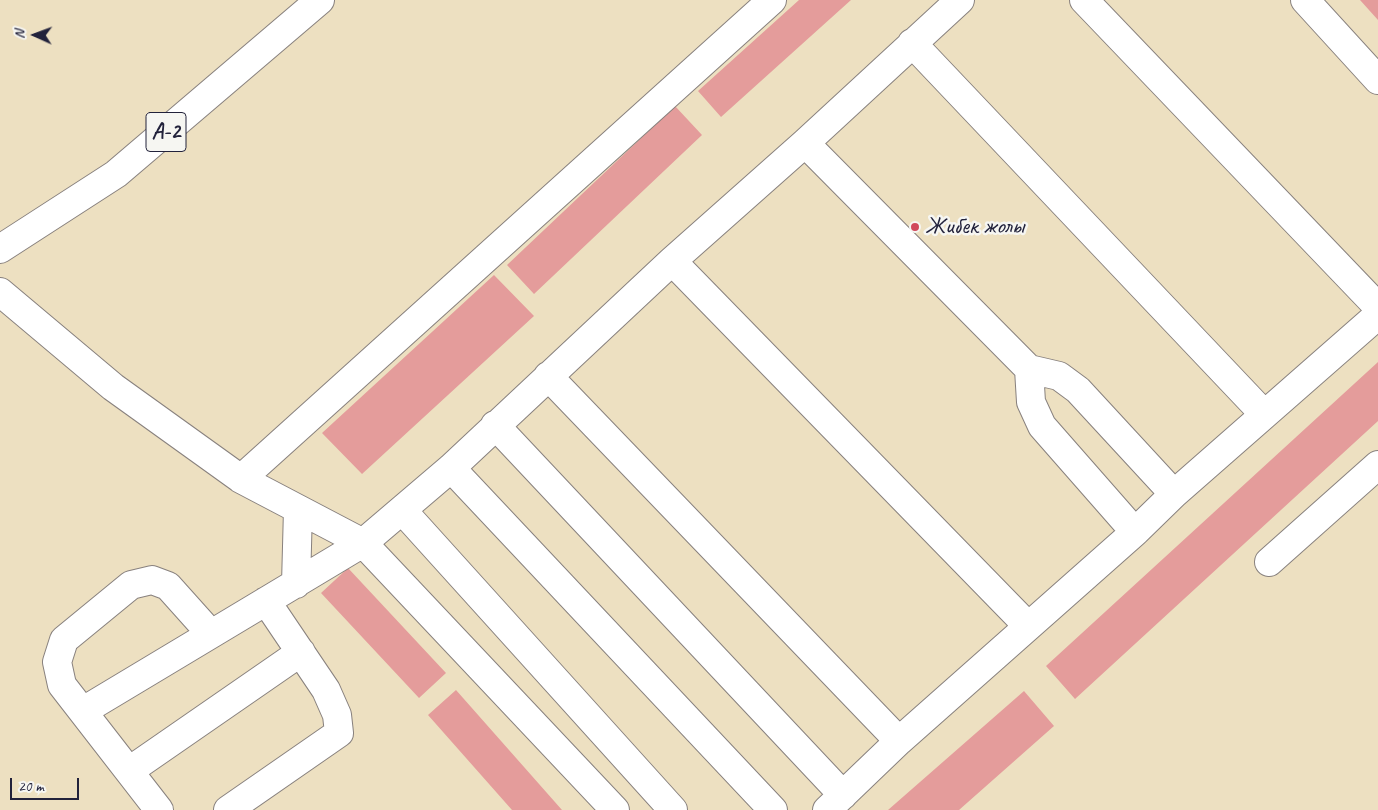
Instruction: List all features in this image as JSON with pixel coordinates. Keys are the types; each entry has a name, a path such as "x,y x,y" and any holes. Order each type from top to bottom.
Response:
{"main road":[{"name":"A-2","path":"0,250 116,174 320,0"},
{"path":"241,479 772,0"},
{"path":"83,712 363,543 450,468 672,261 805,143 960,0"},
{"path":"1084,0 1378,306"},
{"path":"1305,0 1378,80"},
{"path":"912,44 1264,414"},
{"path":"805,143 1029,369 1058,376 1078,390 1174,494"},
{"path":"672,261 1028,626"},
{"path":"0,292 113,387 241,479 363,543 615,810"},
{"path":"495,425 835,802 899,740 1135,532 1174,494 1264,414 1378,315"},
{"path":"1029,369 1031,402 1042,426 1135,532"},
{"path":"548,376 899,740"},
{"path":"1269,562 1378,466"},
{"path":"450,468 773,810"},
{"path":"296,584 298,509"},
{"path":"402,510 673,810"},
{"path":"159,810 62,685 57,662 64,640 131,585 152,580 168,586 211,634"},
{"path":"228,810 339,733 337,715 326,690 266,601"},
{"path":"129,771 301,652"}],"building":[{"path":"799,0 851,0 721,117 698,91"},
{"path":"1360,0 1378,0 1378,20"},
{"path":"675,106 702,135 534,294 507,265"},
{"path":"494,275 534,316 362,474 322,433"},
{"path":"1378,362 1378,421 1075,699 1046,666"},
{"path":"348,568 446,673 419,698 321,593"},
{"path":"456,690 562,810 512,810 428,715"},
{"path":"1024,691 1054,726 959,810 888,810"}],"place":[{"name":"Жибек жолы","path":"915,227"}]}
